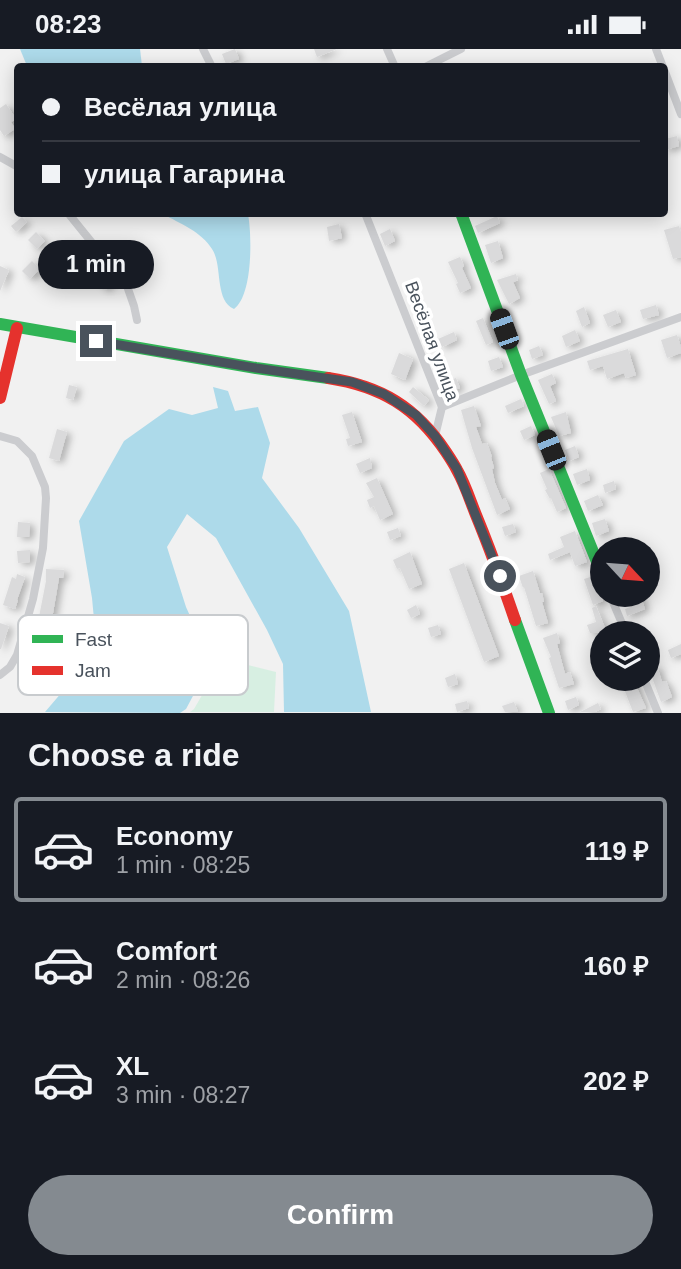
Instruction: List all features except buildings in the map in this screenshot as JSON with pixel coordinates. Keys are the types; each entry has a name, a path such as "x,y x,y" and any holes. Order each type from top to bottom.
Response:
{"main road":[{"path":"462,217 521,375 590,545"},
{"path":"0,324 352,382 384,394 416,415 435,436 457,469 550,712"},
{"path":"0,398 17,328"}],"street":[{"path":"433,63 461,49"},
{"path":"668,80 681,114"},
{"path":"71,217 127,286 137,320"},
{"name":"Весёлая улица","path":"367,217 442,407 435,436"},
{"path":"442,407 521,375 681,317"},
{"path":"0,436 17,441 32,456 46,487 43,548 28,615"},
{"path":"0,675 10,667 18,652"},
{"path":"650,691 658,712"}],"green space":[{"path":"248,665 276,672 274,712 190,712 202,695 248,695"}],"water":[{"path":"20,49 140,49 142,63 26,63"},
{"path":"168,217 248,217 248,278 245,291 234,309 228,304 221,290 212,249 190,229"},
{"path":"213,387 228,391 235,411 258,407 270,443 262,478 299,528 349,611 371,712 284,712 283,664 267,630 216,538 187,514 167,547 190,615 94,615 79,521 124,441 169,409 192,415 218,408"},
{"path":"59,695 193,695 186,709 180,713 45,712"}],"traffic: fast":[{"path":"462,217 521,375 590,545"},
{"path":"0,324 328,378"},
{"path":"515,620 549,713"}],"traffic: jam":[{"path":"0,398 17,328"},
{"path":"328,378 365,387 396,401 434,436 463,481 515,620"}],"route":[{"path":"96,341 352,382 400,403 416,415 435,436 457,469 500,576"}]}
